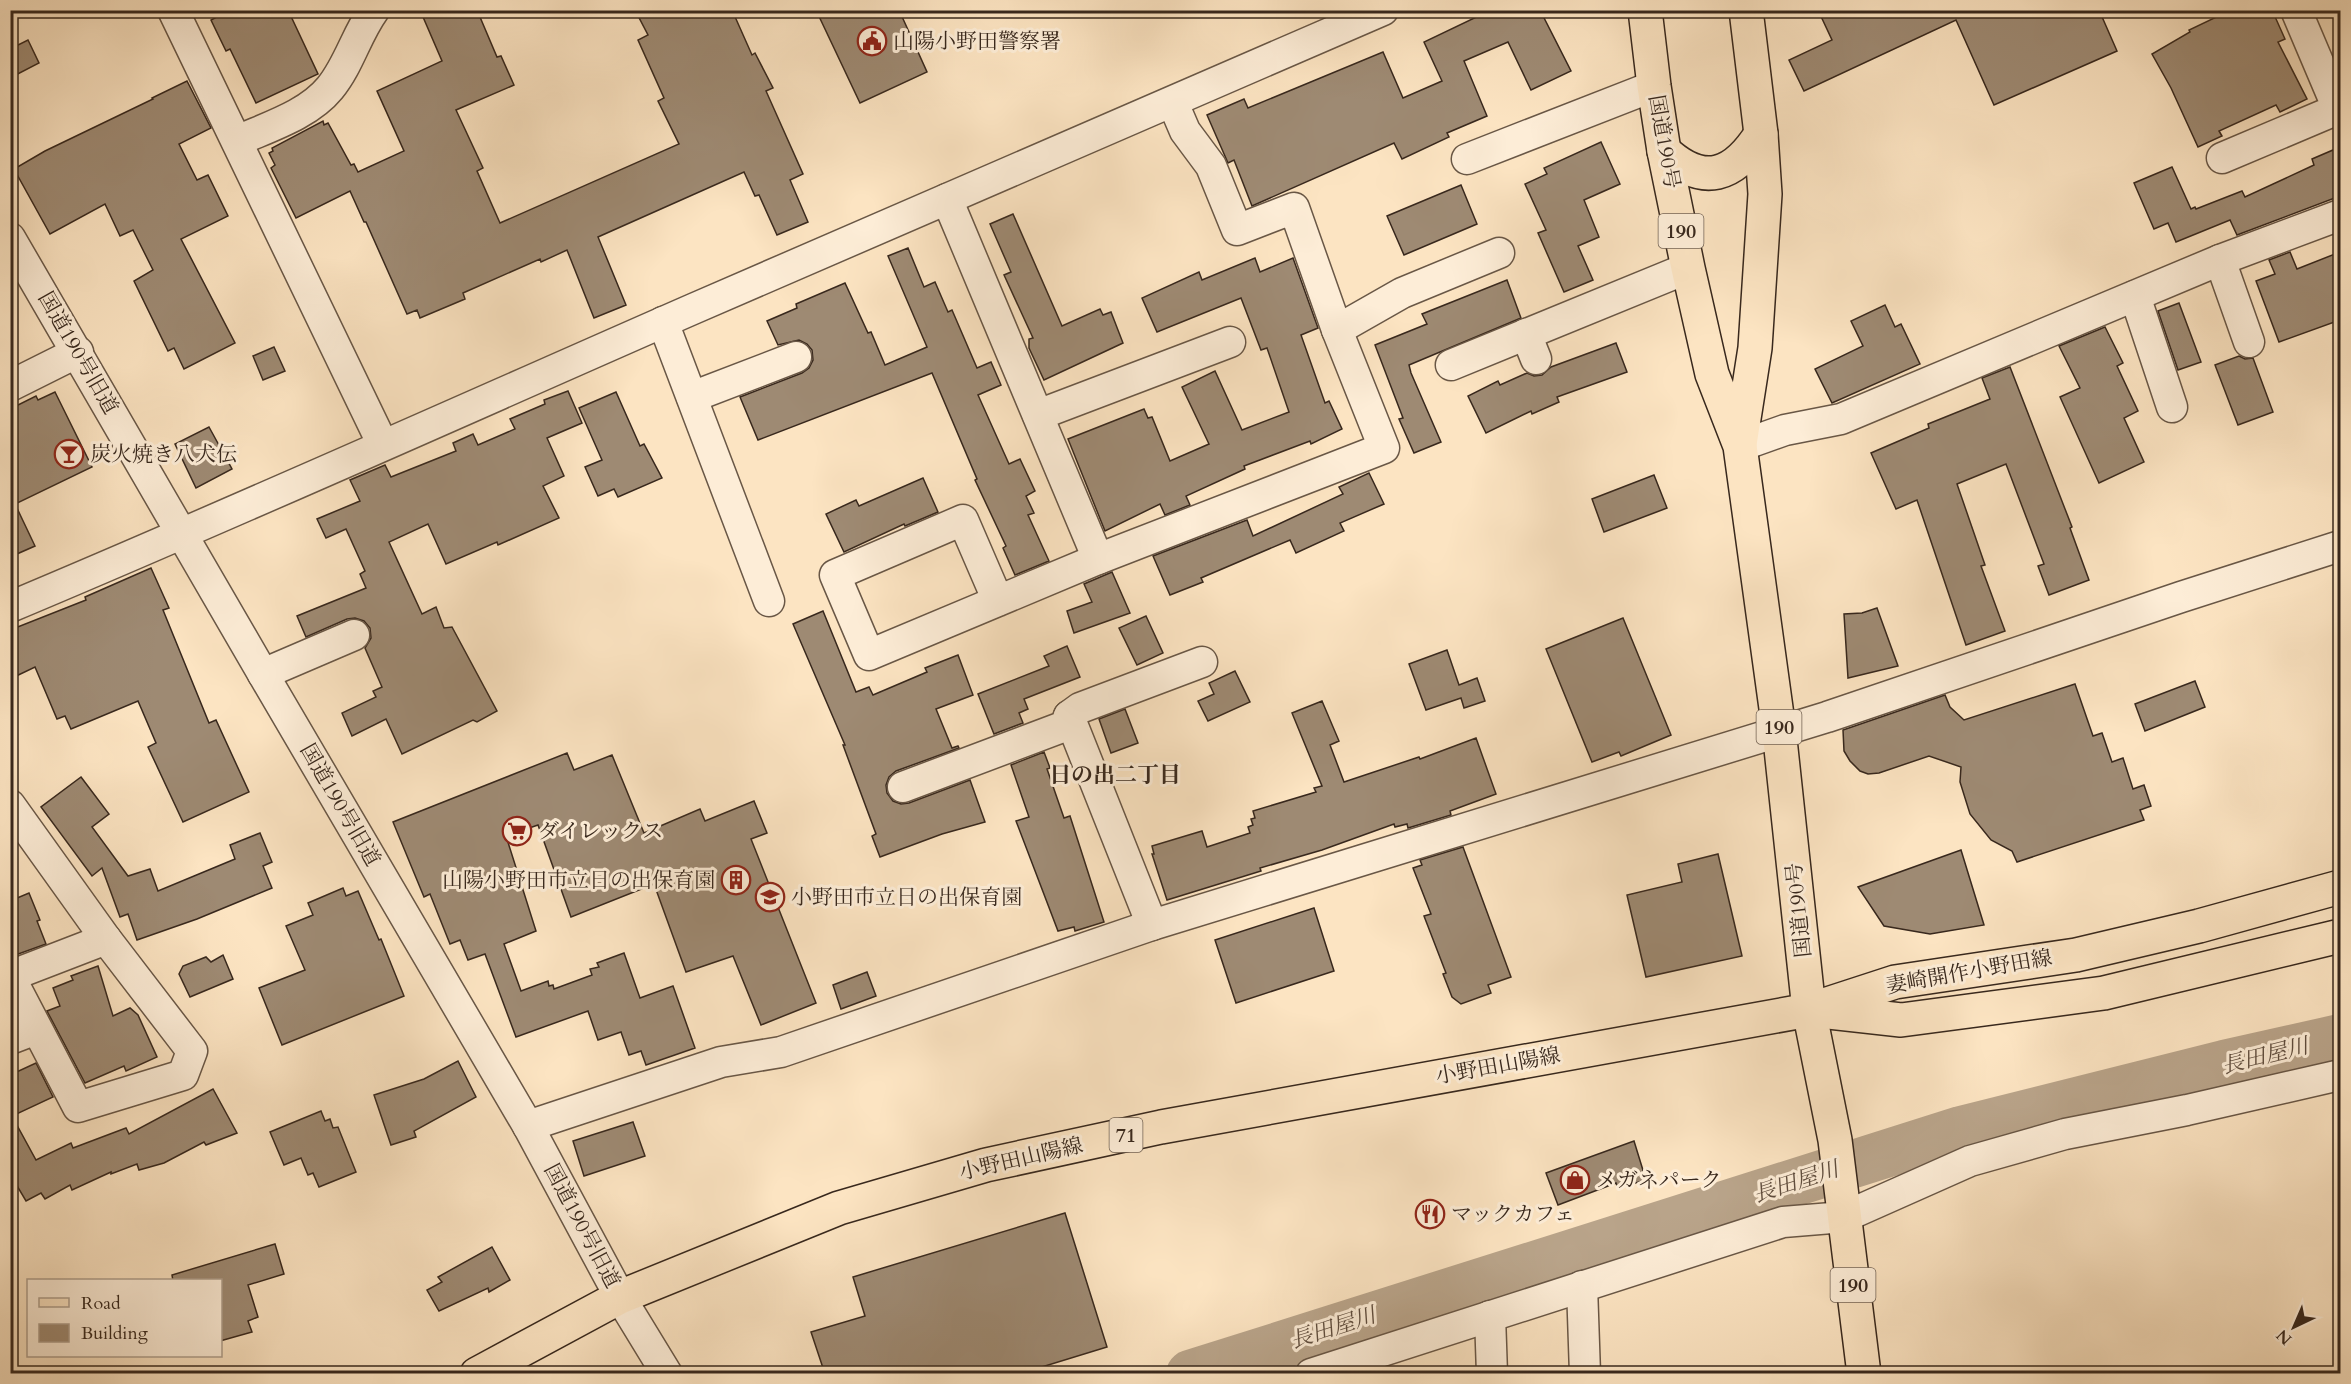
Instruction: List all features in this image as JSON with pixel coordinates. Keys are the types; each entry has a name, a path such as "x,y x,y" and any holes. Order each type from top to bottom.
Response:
{"main road":[{"name":"国道190号","path":"1645,10 1664,152 1688,268 1712,374 1740,446 1779,730 1809,1010 1835,1140 1864,1374"},
{"name":"国道190号","path":"1740,446 1755,348 1765,194 1761,134 1746,10"},
{"path":"1664,152 1687,169 1699,173 1713,173 1737,164 1750,151 1761,134"},
{"name":"妻崎開作小野田線","path":"1809,1010 1895,982 2076,955 2199,926 2340,887"},
{"name":"妻崎開作小野田線","path":"1809,1010 1901,1020 2093,994 2223,966 2340,936"},
{"name":"小野田山陽線","path":"477,1374 620,1297 839,1208 986,1165 1161,1127 1809,1010"}],"street":[{"path":"173,10 383,445"},
{"path":"237,141 310,107 330,88 374,10"},
{"path":"10,608 183,535 663,322 1173,103 1383,10"},
{"path":"2222,158 2338,109 2296,10"},
{"path":"1467,159 1654,86"},
{"path":"998,601 963,520 835,575 869,655 998,601 1098,559 1384,448 1337,330 1294,208 1237,230 1211,166 1185,131 1173,103"},
{"path":"947,199 1098,559"},
{"path":"1740,446 1785,430 1841,419 2220,260 2340,214"},
{"name":"国道190号旧道","path":"10,238 528,1126 620,1297 667,1374"},
{"path":"1337,330 1402,293 1499,253"},
{"path":"2220,260 2249,342"},
{"path":"1451,365 1531,347 1688,268"},
{"path":"2135,296 2172,407"},
{"path":"663,322 769,601"},
{"path":"1038,415 1230,342"},
{"path":"10,386 78,352"},
{"path":"692,397 796,357"},
{"path":"528,1126 721,1062 780,1052 1152,925 1827,717 2181,597 2340,546"},
{"path":"263,674 354,635"},
{"path":"903,788 1065,726 1069,716 1080,708 1202,662"},
{"path":"1069,716 1152,925"},
{"path":"10,805 106,939 192,1051 183,1075 78,1107 23,1034 10,976 106,939"},
{"path":"1311,1374 1343,1368 1490,1316 1784,1222 1843,1206 1970,1161 2065,1134 2187,1110 2340,1075"},
{"path":"1582,1286 1585,1374"},
{"path":"1490,1316 1492,1374"}],"building":[{"path":"230,10 288,10 318,74 256,103 230,49 226,51 211,20"},
{"path":"420,10 477,10 497,57 501,56 514,85 456,110 483,168 477,171 500,223 679,144 658,101 664,98 638,40 648,35 635,10 732,10 752,55 755,53 773,88 766,91 803,174 790,180 808,222 777,235 759,195 755,196 744,172 598,237 626,305 594,318 567,250 541,262 540,259 463,293 465,299 420,318 417,310 407,314 350,191 296,218 271,168 275,165 269,153 273,151 272,148 323,121 324,125 328,123 351,165 354,164 358,172 404,151 377,91 442,61"},
{"name":"山陽小野田警察署","path":"816,10 899,10 927,72 860,103"},
{"path":"1491,10 1540,10 1571,71 1531,90 1508,42 1464,61 1487,116 1447,133 1449,137 1402,159 1394,143 1252,206 1234,160 1228,163 1207,115 1244,99 1248,108 1383,52 1403,98 1442,81 1424,42"},
{"path":"1818,10 2099,10 2117,51 1994,105 1956,20 1804,91 1789,60 1832,40"},
{"path":"2231,10 2272,10 2285,39 2278,42 2307,99 2280,112 2276,105 2219,131 2222,136 2198,147 2171,88 2152,54 2190,32 2189,30"},
{"path":"28,40 39,63 10,78 10,49"},
{"path":"187,81 211,128 179,144 197,180 208,175 228,216 181,239 235,343 184,369 174,348 168,351 134,281 153,270 133,230 120,236 105,204 50,234 14,169 45,151"},
{"path":"1601,142 1620,184 1584,200 1599,237 1578,246 1593,280 1564,292 1538,233 1546,230 1525,184 1547,174 1544,168"},
{"path":"2340,147 2340,196 2237,235 2230,220 2176,242 2168,223 2154,229 2134,183 2172,167 2191,209 2195,207 2196,209 2242,191 2245,197 2314,165 2312,159"},
{"path":"1461,185 1477,224 1404,255 1387,216"},
{"path":"1013,214 1062,326 1100,309 1103,315 1111,312 1123,343 1044,380 1029,348 1029,339 1033,338 1004,275 1011,272 990,224"},
{"path":"908,248 924,287 935,282 948,312 952,310 977,368 991,362 1001,385 978,395 1009,464 1020,459 1035,491 1026,496 1034,513 1028,515 1049,561 1015,575 1003,548 1006,546 975,480 977,479 932,373 758,440 740,397 802,373 809,368 813,360 812,350 799,340 778,345 767,321 797,308 796,304 845,283 868,333 871,332 885,365 927,347 888,256"},
{"path":"2290,252 2297,269 2340,252 2340,320 2279,342 2256,281 2275,274 2269,260"},
{"path":"1255,258 1260,272 1293,258 1318,328 1301,335 1325,403 1329,401 1342,429 1311,444 1310,441 1244,466 1245,469 1186,496 1190,505 1165,515 1160,504 1105,531 1068,439 1144,409 1148,418 1152,417 1170,461 1209,444 1182,387 1215,371 1242,430 1289,412 1267,348 1261,350 1241,298 1157,332 1142,298 1199,272 1202,280"},
{"path":"1507,280 1521,318 1409,365 1441,442 1414,453 1399,419 1403,418 1375,345 1427,324 1422,314"},
{"path":"2179,303 2201,362 2178,370 2158,311"},
{"path":"1885,305 1895,327 1901,324 1920,364 1832,403 1815,369 1863,346 1851,321"},
{"path":"2105,327 2123,363 2117,366 2138,411 2124,418 2144,462 2099,483 2060,397 2080,388 2059,346"},
{"path":"1616,343 1627,372 1557,397 1559,402 1532,414 1531,411 1486,433 1468,396 1498,381 1500,385 1527,373 1534,376 1542,375 1551,367"},
{"path":"274,347 285,371 263,380 253,356"},
{"path":"2239,356 2245,359 2253,358 2273,412 2238,425 2215,365"},
{"path":"2010,367 2072,527 2070,528 2089,580 2049,595 2038,566 2044,564 2006,464 1957,484 1985,565 1981,566 2005,631 1966,645 1917,500 1896,509 1871,453 1929,428 1928,424 1990,399 1982,378"},
{"path":"568,391 582,423 547,438 564,476 543,486 559,518 498,545 497,542 446,564 428,524 389,542 422,614 436,607 444,628 452,627 497,711 402,754 386,719 352,736 342,713 376,697 373,691 382,687 365,648 371,638 370,628 364,621 355,618 347,619 306,637 297,616 366,588 360,574 365,571 346,529 326,538 317,519 360,501 350,480 385,465 391,477 456,451 453,443 473,434 478,445 515,429 510,419 545,404 544,400"},
{"path":"55,392 92,467 15,504 35,546 10,557 10,409 36,396 38,400"},
{"path":"616,392 640,446 644,444 662,478 618,497 614,489 598,496 585,467 602,460 579,408"},
{"path":"209,427 232,469 196,488 175,444"},
{"path":"1369,473 1384,504 1340,523 1344,531 1296,553 1290,540 1201,578 1203,582 1170,595 1153,556 1247,520 1253,536 1343,494 1339,487"},
{"path":"1654,475 1667,508 1604,532 1592,499"},
{"path":"923,478 938,512 905,526 904,524 844,552 826,514 856,500 859,506"},
{"path":"151,568 169,608 163,610 209,723 216,720 249,792 183,822 148,747 156,743 138,701 71,729 65,716 57,719 35,667 10,679 10,630 86,600 85,597"},
{"path":"1112,572 1130,613 1074,633 1067,611 1092,602 1084,584"},
{"path":"1877,608 1898,666 1848,678 1844,614 1862,613"},
{"path":"823,611 856,692 869,687 873,695 927,672 925,668 958,655 973,695 936,709 952,748 958,746 959,748 896,771 889,777 886,785 887,793 893,801 901,804 909,803 970,780 985,822 942,834 880,857 872,836 876,834 843,745 845,745 793,624"},
{"path":"1146,616 1163,653 1137,665 1119,628"},
{"path":"1623,618 1671,735 1621,756 1619,752 1592,762 1546,649"},
{"path":"1067,646 1080,677 1024,699 1028,709 1019,713 1023,723 994,734 978,694 1049,666 1044,656"},
{"path":"1447,650 1459,685 1477,678 1485,701 1464,708 1461,698 1426,710 1409,664"},
{"path":"1235,671 1250,702 1208,721 1198,701 1214,694 1209,683"},
{"path":"2195,681 2205,707 2145,731 2135,704"},
{"path":"2075,684 2093,736 2102,733 2112,762 2123,758 2133,789 2144,785 2151,806 2140,810 2144,820 2017,862 2012,851 1991,840 1970,814 1960,782 1961,767 1929,756 1879,773 1868,774 1860,771 1844,751 1843,730 1945,695 1950,707 1964,720"},
{"path":"1322,701 1339,741 1330,745 1344,782 1419,757 1420,759 1476,738 1496,794 1450,811 1451,815 1408,828 1407,824 1395,827 1394,824 1322,850 1260,868 1261,871 1167,900 1152,854 1154,854 1152,846 1202,831 1207,847 1250,833 1248,827 1253,825 1251,819 1255,818 1253,811 1316,792 1314,788 1322,786 1292,713"},
{"path":"1125,709 1138,743 1111,753 1099,719"},
{"path":"1044,752 1050,768 1047,769 1064,818 1070,816 1104,922 1075,931 1074,927 1058,931 1016,821 1029,817 1011,765"},
{"path":"567,753 574,770 612,755 644,833 700,809 705,821 754,801 767,833 751,839 816,1003 761,1025 733,956 686,972 654,884 571,917 538,825 506,836 536,931 504,944 521,991 548,981 549,986 553,985 554,989 592,975 590,969 599,967 597,963 624,953 640,998 673,986 695,1048 646,1065 641,1051 629,1055 621,1032 598,1040 588,1011 516,1037 485,954 468,960 460,940 450,944 430,894 424,897 393,822"},
{"path":"81,777 109,814 92,827 128,876 150,869 158,891 235,859 230,845 260,833 272,862 263,866 272,888 197,919 137,940 128,914 120,917 102,868 92,876 41,807"},
{"path":"1463,847 1511,977 1488,985 1491,993 1461,1004 1452,997 1443,974 1446,973 1424,916 1431,914 1413,868 1422,865 1420,860"},
{"path":"1961,850 1984,925 1930,934 1884,926 1858,887"},
{"path":"1718,854 1742,956 1646,977 1627,895 1682,882 1678,864"},
{"path":"343,888 346,896 358,891 379,940 381,939 404,996 282,1045 259,988 305,970 286,926 313,915 308,903"},
{"path":"29,893 40,920 37,921 46,944 10,957 10,901"},
{"path":"1314,908 1334,971 1236,1003 1215,940"},
{"path":"223,955 233,979 190,997 179,974 183,966 206,957 211,962"},
{"path":"98,966 113,1016 130,1008 138,1015 157,1057 126,1071 124,1066 85,1083 47,1011 60,1006 53,988 73,980 71,976"},
{"path":"867,972 876,996 841,1009 833,985"},
{"path":"458,1061 476,1097 414,1131 416,1137 391,1145 374,1095 424,1079"},
{"path":"36,1063 53,1097 12,1116 36,1160 71,1143 73,1148 126,1128 129,1134 213,1089 237,1133 206,1145 204,1142 164,1163 139,1170 137,1164 111,1174 111,1172 72,1190 70,1185 45,1199 41,1193 26,1201 10,1174 10,1075"},
{"path":"321,1111 325,1121 330,1119 333,1128 338,1127 356,1172 319,1187 313,1173 308,1175 301,1158 284,1165 270,1132"},
{"path":"633,1122 645,1156 584,1176 573,1141"},
{"path":"1634,1141 1646,1180 1618,1188 1616,1183 1558,1205 1546,1173"},
{"path":"1065,1213 1107,1347 1019,1374 825,1374 811,1332 865,1316 853,1277"},
{"path":"275,1244 284,1274 248,1285 258,1317 248,1321 252,1332 222,1340 222,1279 173,1279 172,1275"},
{"path":"492,1247 510,1280 489,1292 488,1288 439,1311 427,1290 442,1282 438,1277"}],"waterway":[{"name":"長田屋川","path":"1190,1374 1961,1130 2224,1064 2340,1038"}],"place":[{"name":"山陽小野田警察署","path":"872,41"},
{"name":"炭火焼き八犬伝","path":"69,454"},
{"name":"ダイレックス","path":"517,831"},
{"name":"山陽小野田市立日の出保育園","path":"736,880"},
{"name":"小野田市立日の出保育園","path":"770,897"},
{"name":"メガネパーク","path":"1575,1180"},
{"name":"マックカフェ","path":"1430,1214"}],"district":[{"name":"日の出二丁目","path":"1115,775"}]}
